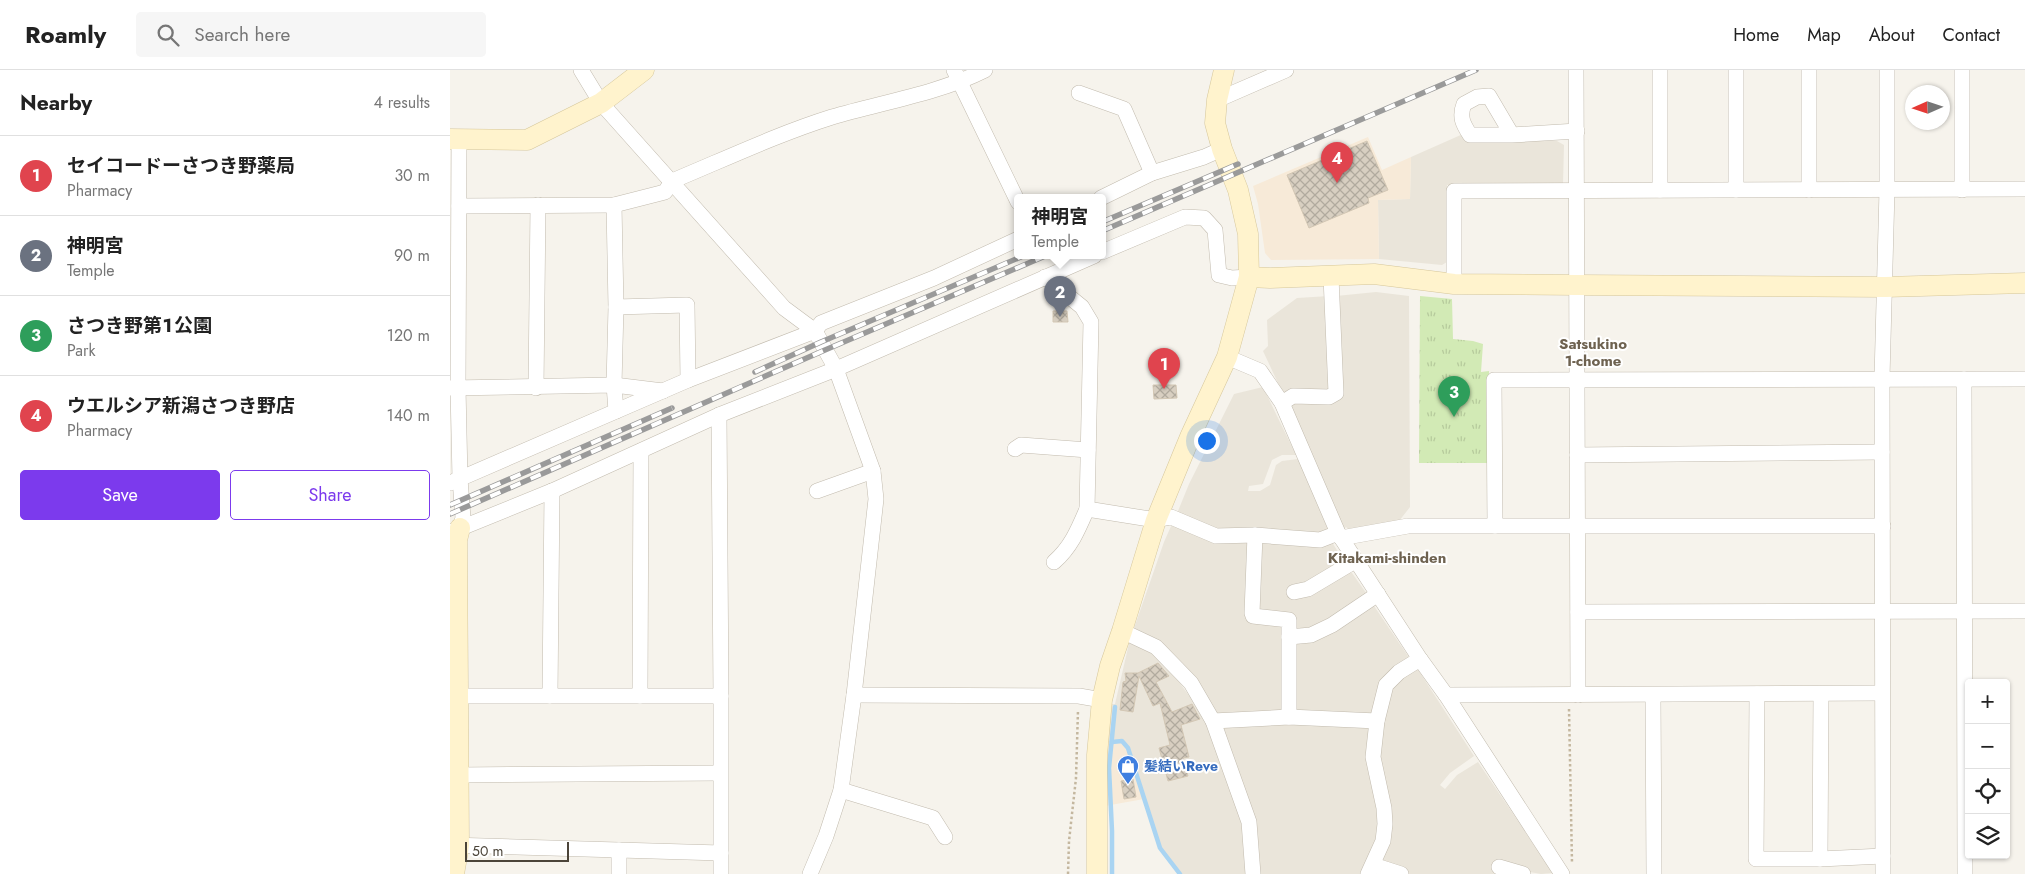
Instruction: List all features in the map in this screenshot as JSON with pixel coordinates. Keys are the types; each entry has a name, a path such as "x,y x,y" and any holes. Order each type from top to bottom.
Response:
{"street":[{"path":"581,70 601,103 784,308 814,331 836,369 873,471 876,499 854,695 841,790 826,836 810,874"},
{"path":"454,874 459,775 457,540 455,530 463,518 455,481 454,388 459,206 454,139 527,140 601,103 644,70"},
{"path":"459,206 614,205 665,192 672,181 805,126 957,76 985,70"},
{"path":"1097,874 1097,755 1102,700 1110,666 1156,520 1190,437 1227,357 1249,277 1246,225 1238,190 1222,149 1215,123 1217,100 1224,70"},
{"path":"1217,100 1286,70"},
{"path":"1576,70 1578,695"},
{"path":"1660,70 1660,190"},
{"path":"1736,70 1736,190"},
{"path":"1809,70 1810,190"},
{"path":"1883,874 1882,378 1887,190 1887,70"},
{"path":"1962,70 1962,190"},
{"path":"957,76 1014,194"},
{"path":"1079,93 1124,109 1152,173"},
{"path":"1512,135 1577,131"},
{"path":"1106,196 1152,173 1222,149"},
{"path":"1454,284 1454,191 2025,189"},
{"path":"536,388 538,205"},
{"path":"614,205 616,307 614,385 616,411"},
{"path":"1106,250 1185,217 1204,218 1215,230 1219,274 1232,278 1331,277 1374,274 1454,284 1885,287 2025,283"},
{"path":"455,481 688,380 814,331 822,323 934,278 1014,241"},
{"path":"455,530 552,490 719,416 836,369 1087,259"},
{"path":"1045,277 1082,307 1091,322 1087,509 1074,538 1064,553 1054,562"},
{"path":"1282,403 1293,396 1329,396 1336,393 1331,277"},
{"path":"616,307 687,305 688,380"},
{"path":"1227,357 1260,371 1282,403 1339,536 1420,659 1567,873"},
{"path":"1494,526 1494,380 2025,378"},
{"path":"1964,379 1965,874"},
{"path":"454,388 536,388 614,385 665,391"},
{"path":"719,416 721,874"},
{"path":"1014,450 1021,445 1088,450"},
{"path":"640,696 641,451"},
{"path":"1577,455 1882,452"},
{"path":"817,491 873,471"},
{"path":"550,696 552,490"},
{"path":"1087,509 1156,520 1171,517 1216,536 1255,535 1320,540 1408,526 1883,526"},
{"path":"1255,535 1252,614 1253,616 1290,620 1289,717"},
{"path":"1294,592 1308,588 1355,561"},
{"path":"1289,637 1311,635 1332,625 1378,594"},
{"path":"1578,612 2025,611"},
{"path":"1122,631 1156,647 1191,683 1214,721 1249,822 1253,874"},
{"path":"1401,874 1371,869 1383,841 1385,824 1384,808 1373,757 1377,721 1386,685 1399,672 1420,659"},
{"path":"1446,695 1882,693"},
{"path":"1757,694 1756,859 1820,859 1883,856"},
{"path":"1820,859 1821,694"},
{"path":"854,695 1079,696 1102,700"},
{"path":"1654,695 1654,874"},
{"path":"459,696 721,696"},
{"path":"1214,721 1289,717 1377,721"},
{"path":"459,775 720,774"},
{"path":"841,790 933,818 945,837"},
{"path":"455,845 721,853"},
{"path":"619,850 619,874"},
{"path":"1499,867 1523,874"}],"path":[{"path":"1567,873 1568,702 1578,695"},
{"path":"1068,874 1069,841 1076,778 1079,696"}],"shaded area":[{"path":"1463,134 1473,141 1557,141 1564,145 1563,184 1447,185 1447,262 1442,265 1379,259 1378,200 1410,199 1411,157"},
{"path":"1368,137 1382,170 1411,157 1410,199 1378,200 1379,259 1271,260 1265,253 1258,204 1253,186"},
{"path":"1376,292 1409,296 1410,507 1399,521 1348,529 1346,527 1344,529 1288,402 1330,399 1336,296"},
{"path":"1329,296 1333,390 1285,398 1263,351 1268,346 1267,320 1297,298"},
{"path":"1263,387 1296,455 1282,455 1272,460 1263,484 1249,486 1248,491 1260,491 1270,485 1276,465 1282,461 1298,459 1318,502 1329,533 1219,534 1176,516 1189,484 1234,394"},
{"path":"1172,524 1249,538 1249,618 1287,621 1283,714 1220,716 1132,634"},
{"path":"1330,539 1345,563 1346,573 1352,573 1369,597 1332,622 1293,633 1292,619 1257,614 1258,541"},
{"path":"1372,603 1410,659 1375,718 1296,716 1293,641"},
{"path":"1130,639 1165,663 1190,697 1195,699 1211,724 1246,829 1251,874 1180,874 1160,848 1128,748 1106,743 1112,704 1115,704"},
{"path":"1415,665 1474,756 1450,773 1440,785 1445,789 1457,775 1478,762 1553,873 1541,874 1524,871 1510,874 1405,874 1376,864 1384,842 1377,760 1387,694"},
{"path":"1222,723 1375,724 1382,825 1365,874 1257,874"},
{"path":"1122,741 1128,748 1144,799 1105,806 1106,743"}],"green space":[{"path":"1420,296 1452,299 1453,339 1483,344 1481,372 1489,371 1489,463 1419,463"}],"building":[{"path":"1367,141 1388,190 1368,198 1369,203 1309,228 1287,175"},
{"path":"1053,311 1067,311 1068,322 1053,322"},
{"path":"1153,385 1176,385 1177,398 1154,399"},
{"path":"1158,663 1169,676 1156,682 1172,712 1192,704 1200,719 1181,725 1189,757 1183,758 1188,776 1168,781 1159,748 1170,745 1160,703 1153,706 1139,676 1133,712 1120,710 1123,682 1126,681 1125,673 1138,673"},
{"name":"髪結いReve","path":"1133,779 1136,797 1124,799 1121,781"}],"waterway":[{"path":"1112,874 1109,768 1115,707"},
{"path":"1112,742 1122,741 1128,748 1160,848 1180,874"}],"railway":[{"path":"1106,229 1476,70"},
{"path":"1106,220 1238,164"},
{"path":"755,372 1016,259"},
{"path":"450,514 1038,259"},
{"path":"450,505 672,408"}],"place":[{"name":"ウエルシア新潟さつき野店","path":"1337,183"},
{"name":"神明宮","path":"1060,317"},
{"name":"セイコードーさつき野薬局","path":"1164,389"},
{"name":"さつき野第１公園","path":"1454,417"},
{"name":"髪結いReve","path":"1128,785"}],"district":[{"name":"Satsukino 1-chome","path":"1593,352"},
{"name":"Kitakami-shinden","path":"1387,558"}]}
